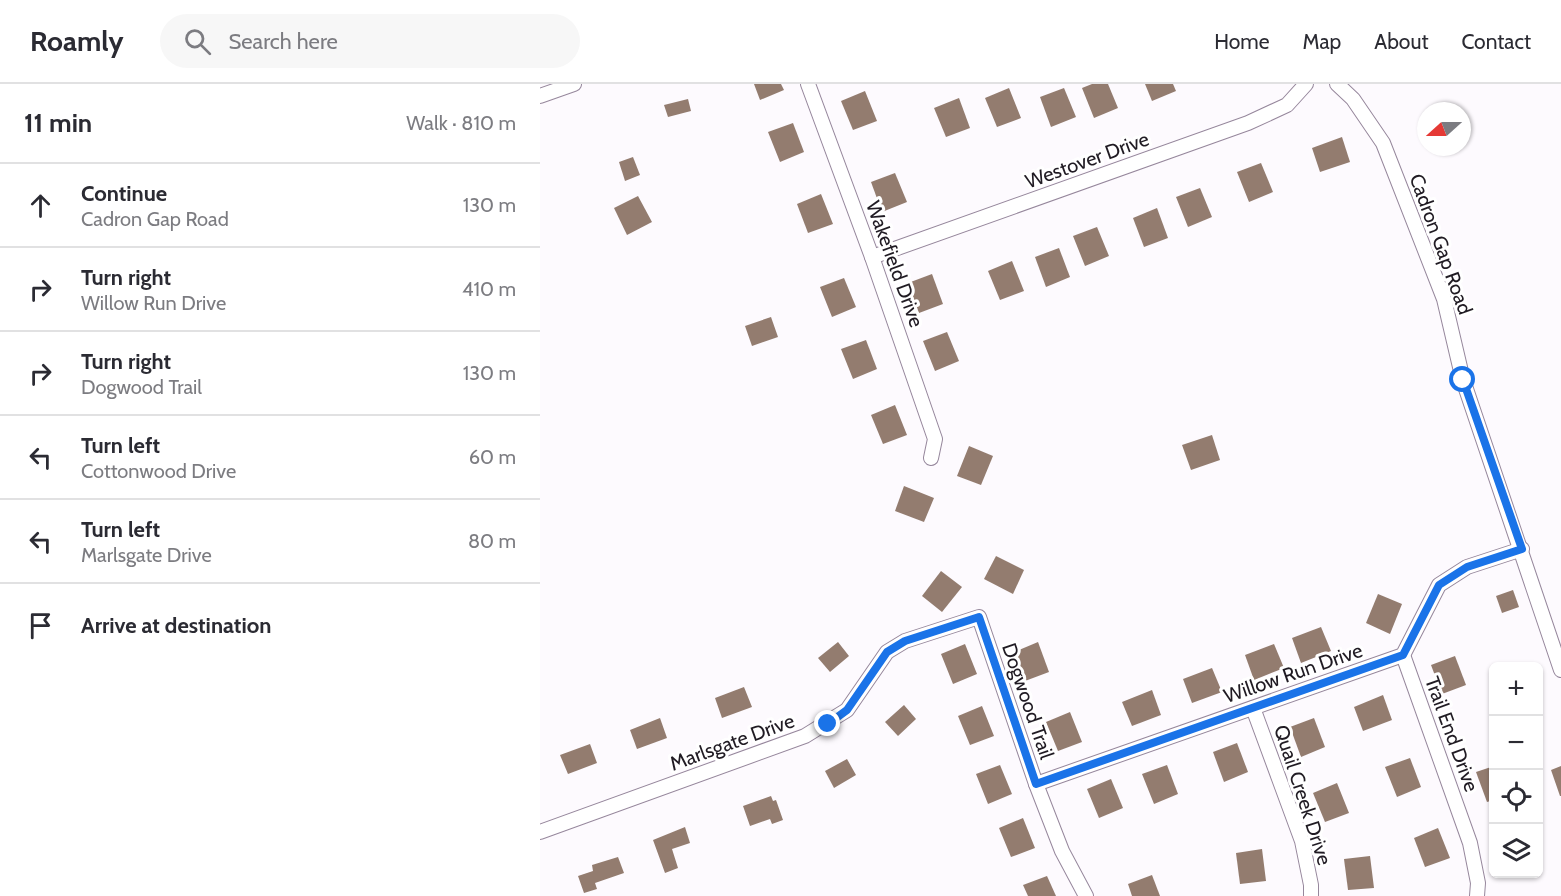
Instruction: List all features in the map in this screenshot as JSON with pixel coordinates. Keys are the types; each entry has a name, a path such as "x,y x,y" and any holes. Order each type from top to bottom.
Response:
{"street":[{"path":"540,96 574,84"},
{"name":"Wakefield Drive","path":"808,84 873,257 935,439 931,458"},
{"name":"Westover Drive","path":"873,257 1248,123 1287,105 1306,84"},
{"name":"Cadron Gap Road","path":"1337,84 1353,99 1383,143 1444,299 1463,380 1561,670"},
{"path":"1348,84 1353,99"},
{"path":"1403,655 1439,585 1467,567 1522,549"},
{"name":"Dogwood Trail","path":"905,641 979,617 1036,784 1062,851 1086,896"},
{"name":"Marlsgate Drive","path":"540,832 805,736 847,710 887,652 905,641"},
{"name":"Willow Run Drive","path":"1036,784 1403,655"},
{"name":"Trail End Drive","path":"1403,655 1470,843 1478,883 1477,896"},
{"name":"Quail Creek Drive","path":"1253,708 1302,842 1311,885 1311,896"}],"building":[{"path":"754,84 781,84 784,90 760,100"},
{"path":"1092,84 1108,84 1118,108 1094,118 1082,88"},
{"path":"1145,84 1173,84 1176,91 1152,101"},
{"path":"1009,88 1021,118 997,127 985,98"},
{"path":"1064,88 1076,117 1051,127 1040,97"},
{"path":"865,91 877,121 853,130 841,101"},
{"path":"959,98 970,128 946,137 934,108"},
{"path":"688,99 691,111 668,117 664,105"},
{"path":"793,123 804,152 780,162 768,132"},
{"path":"1342,137 1350,162 1320,172 1312,148"},
{"path":"633,157 640,175 625,181 619,162"},
{"path":"1261,163 1273,192 1249,202 1237,172"},
{"path":"895,173 907,202 882,212 871,182"},
{"path":"1200,188 1212,217 1188,227 1176,197"},
{"path":"821,194 833,224 808,233 797,204"},
{"path":"638,196 652,222 627,235 614,208"},
{"path":"1157,208 1168,238 1144,247 1133,218"},
{"path":"1097,227 1109,256 1085,266 1073,236"},
{"path":"1059,248 1070,277 1046,287 1035,257"},
{"path":"1012,261 1024,291 1000,300 988,271"},
{"path":"932,274 943,304 919,313 908,283"},
{"path":"844,278 856,307 832,317 820,287"},
{"path":"771,317 778,337 752,346 745,326"},
{"path":"947,332 959,361 935,371 923,341"},
{"path":"866,340 877,369 853,379 841,349"},
{"path":"895,405 907,435 883,444 871,415"},
{"path":"1212,435 1220,460 1191,470 1182,445"},
{"path":"969,446 993,456 981,485 957,476"},
{"path":"904,486 934,498 924,522 895,511"},
{"path":"996,556 1024,570 1013,594 984,579"},
{"path":"941,571 962,587 942,612 922,596"},
{"path":"1513,590 1519,607 1502,613 1496,596"},
{"path":"1378,594 1402,604 1390,634 1366,623"},
{"path":"1321,627 1331,651 1301,663 1292,638"},
{"path":"838,642 849,656 830,672 818,658"},
{"path":"1038,642 1049,672 1025,681 1014,652"},
{"path":"965,644 977,674 953,684 941,654"},
{"path":"1274,644 1284,668 1254,680 1245,655"},
{"path":"1455,656 1466,685 1442,694 1431,665"},
{"path":"1212,668 1222,692 1192,703 1183,679"},
{"path":"744,687 752,707 722,718 715,698"},
{"path":"1152,690 1161,715 1132,726 1122,702"},
{"path":"1383,695 1392,720 1363,731 1354,707"},
{"path":"904,705 916,719 898,736 885,722"},
{"path":"982,706 994,736 970,745 958,716"},
{"path":"1070,712 1082,742 1058,751 1046,722"},
{"path":"660,718 667,738 637,749 630,730"},
{"path":"1314,718 1325,747 1301,757 1290,727"},
{"path":"1237,743 1248,772 1224,782 1213,752"},
{"path":"590,744 597,763 568,774 560,755"},
{"path":"1410,758 1421,787 1397,797 1385,767"},
{"path":"847,759 856,775 834,788 825,771"},
{"path":"1000,765 1012,794 988,804 976,774"},
{"path":"1167,765 1178,794 1154,804 1142,774"},
{"path":"1561,766 1561,796 1560,796 1551,770"},
{"path":"1489,768 1489,801 1487,802 1476,772"},
{"path":"1111,779 1123,808 1099,818 1087,789"},
{"path":"1337,783 1349,813 1325,822 1313,793"},
{"path":"771,796 773,801 776,800 783,820 772,824 770,819 750,826 743,806"},
{"path":"1023,818 1035,848 1011,857 999,828"},
{"path":"685,827 690,843 672,849 678,868 665,873 653,840"},
{"path":"1438,828 1450,858 1425,867 1414,838"},
{"path":"1262,849 1266,881 1240,884 1236,853"},
{"path":"1370,856 1374,888 1348,890 1344,859"},
{"path":"618,857 624,873 595,883 597,889 584,893 578,876 593,871 592,865"},
{"path":"1152,875 1160,896 1132,896 1128,884"},
{"path":"1047,876 1056,896 1028,896 1023,885"}],"route":[{"path":"828,724 847,710 887,652 905,641 979,617 1036,784 1403,655 1439,585 1467,567 1522,549 1463,380"}]}
